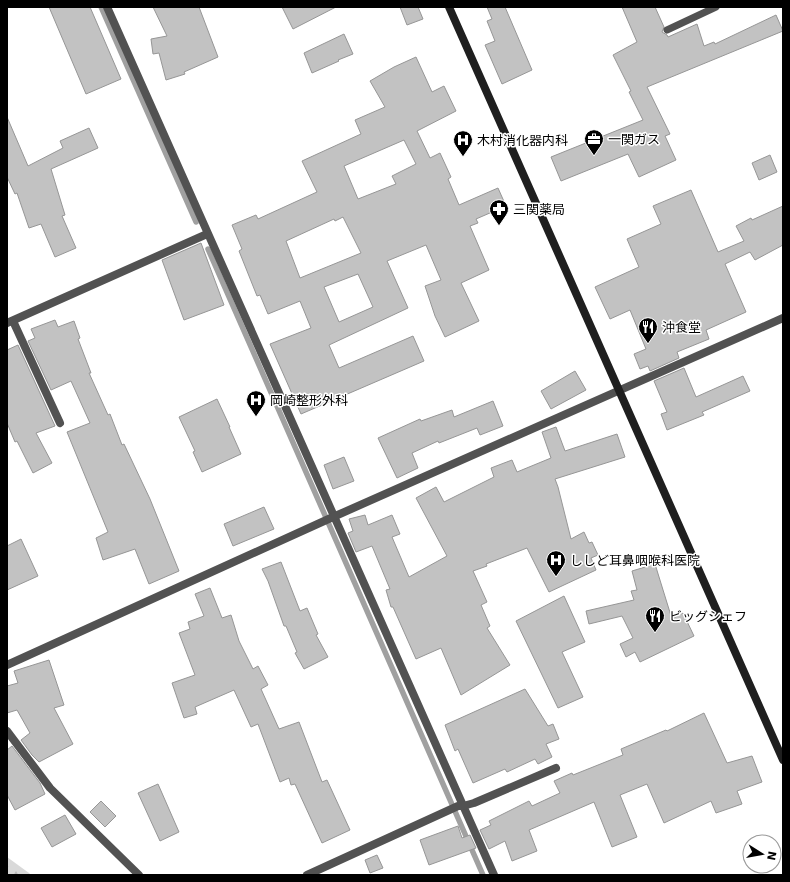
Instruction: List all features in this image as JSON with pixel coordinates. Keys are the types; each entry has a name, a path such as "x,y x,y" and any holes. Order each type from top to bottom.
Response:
{"street":[{"path":"107,7 333,517 401,665 494,875"},
{"path":"449,7 783,760"},
{"path":"60,423 10,322 207,234"},
{"path":"7,665 333,517 783,318"},
{"path":"7,731 50,788 139,875"},
{"path":"307,875 458,806 463,806 556,768"}],"lane":[{"path":"667,30 716,7"}],"green space":[{"path":"7,857 29,873 31,875 7,875"}],"building":[{"path":"49,7 90,7 121,79 86,94"},
{"path":"153,7 199,7 218,57 184,72 185,74 166,80 159,53 153,54 151,39 167,36"},
{"path":"282,7 336,7 293,29"},
{"path":"400,7 418,7 423,19 407,25"},
{"path":"487,7 505,7 532,70 502,84 485,45 495,41 487,21 492,19"},
{"path":"622,7 655,7 664,27 662,32 668,37 697,24 704,46 714,42 715,44 776,15 783,31 647,87 670,134 665,136 676,160 639,177 628,154 561,181 551,157 643,120 629,92 631,91 613,55 637,42"},
{"path":"344,34 353,54 312,73 304,53"},
{"path":"416,57 432,92 444,86 456,111 417,131 430,158 440,153 451,177 448,179 459,205 498,188 506,206 476,219 478,223 470,226 489,270 461,283 479,321 445,337 435,316 425,286 441,280 426,245 387,261 408,308 329,345 339,368 413,336 424,361 301,414 270,344 311,328 300,301 268,314 260,295 257,296 239,251 242,249 232,225 256,215 258,219 317,192 302,161 361,134 355,120 385,107 370,81 394,67","holes":["404,140 416,164 392,176 396,184 358,199 344,166","343,217 361,253 300,278 286,241 334,219 335,221","358,274 373,307 339,322 324,287"]},
{"path":"7,117 28,166 63,148 60,141 89,128 98,148 51,169 65,215 62,216 76,248 55,257 41,224 29,228 17,193 15,194 7,177"},
{"path":"770,155 777,172 759,180 752,163"},
{"path":"691,190 718,252 744,241 736,226 751,218 752,220 783,206 783,245 755,260 750,252 725,264 746,312 706,330 709,339 677,352 679,358 650,371 648,366 640,369 634,354 646,349 630,310 610,319 595,287 639,267 627,239 661,224 653,206"},
{"path":"201,243 224,305 184,320 162,260"},
{"path":"55,320 58,327 74,321 80,338 78,339 91,373 89,373 108,415 110,414 122,445 124,444 150,499 179,571 149,584 135,549 103,560 96,538 108,532 67,432 90,423 71,381 51,390 28,341 35,338 31,329"},
{"path":"18,345 55,426 36,433 52,463 33,473 17,441 15,442 7,423 7,350"},
{"path":"684,368 696,397 743,376 750,391 702,412 704,415 667,430 661,414 667,412 654,381"},
{"path":"575,371 586,390 551,409 541,391"},
{"path":"217,399 241,454 202,472 193,452 195,451 179,417"},
{"path":"493,401 503,426 480,435 477,428 439,443 438,441 412,453 418,468 397,478 378,438 420,419 421,421 452,410 454,417"},
{"path":"556,427 565,451 617,434 625,457 555,479 571,539 584,532 589,543 592,542 598,555 591,558 596,570 549,592 527,548 486,564 487,566 473,571 487,602 481,605 490,626 487,628 510,665 461,695 441,648 416,659 393,607 391,607 386,590 390,589 372,546 356,552 348,533 353,531 349,519 365,515 368,525 392,515 400,534 392,537 409,577 447,556 416,498 436,487 444,502 494,477 491,468 512,460 517,472 551,458 542,432"},
{"path":"344,457 354,481 333,489 324,465"},
{"path":"264,507 274,529 233,546 224,524"},
{"path":"21,539 38,576 7,590 7,546"},
{"path":"281,562 300,611 307,608 318,634 316,635 328,657 304,669 295,653 297,652 286,626 284,626 268,581 262,569"},
{"path":"655,564 672,619 683,613 694,636 640,662 635,652 626,657 620,644 633,638 622,616 589,624 586,611 634,600 631,591 637,590 632,571"},
{"path":"210,588 222,618 231,615 239,641 253,669 258,666 268,685 261,689 279,729 299,722 322,782 327,780 350,830 322,843 295,784 291,785 289,778 280,782 258,724 251,727 234,690 195,707 197,714 184,718 172,683 195,675 179,633 190,629 188,622 204,616 195,594"},
{"path":"564,596 585,642 562,652 583,697 558,708 516,621"},
{"path":"49,660 64,705 54,708 73,744 39,762 21,740 30,733 17,710 7,713 7,686 18,683 14,671"},
{"path":"525,689 548,726 553,724 559,739 546,744 552,757 538,764 535,759 507,772 505,769 473,783 458,749 455,751 445,725"},
{"path":"704,713 727,763 752,756 762,782 737,791 742,804 716,813 711,801 664,823 647,784 620,795 637,837 612,847 594,802 529,830 537,851 512,861 505,841 489,849 480,830 491,825 489,821 529,801 532,806 560,793 554,781 623,755 621,749 666,730 667,731"},
{"path":"12,746 40,783 45,794 15,810 7,795 7,750"},
{"path":"158,784 179,832 160,841 138,793"},
{"path":"101,801 116,816 105,827 90,812"},
{"path":"65,815 76,834 52,847 41,828"},
{"path":"458,826 462,838 470,835 476,848 429,865 420,840"},
{"path":"377,855 383,868 370,873 365,860"}],"waterway":[{"path":"101,7 196,222"},
{"path":"208,249 483,875"}],"place":[{"name":"一関ガス","path":"594,156"},
{"name":"木村消化器内科","path":"463,157"},
{"name":"三関薬局","path":"499,226"},
{"name":"沖食堂","path":"648,344"},
{"name":"岡崎整形外科","path":"256,417"},
{"name":"ししど耳鼻咽喉科医院","path":"556,577"},
{"name":"ビッグシェフ","path":"655,633"}]}
